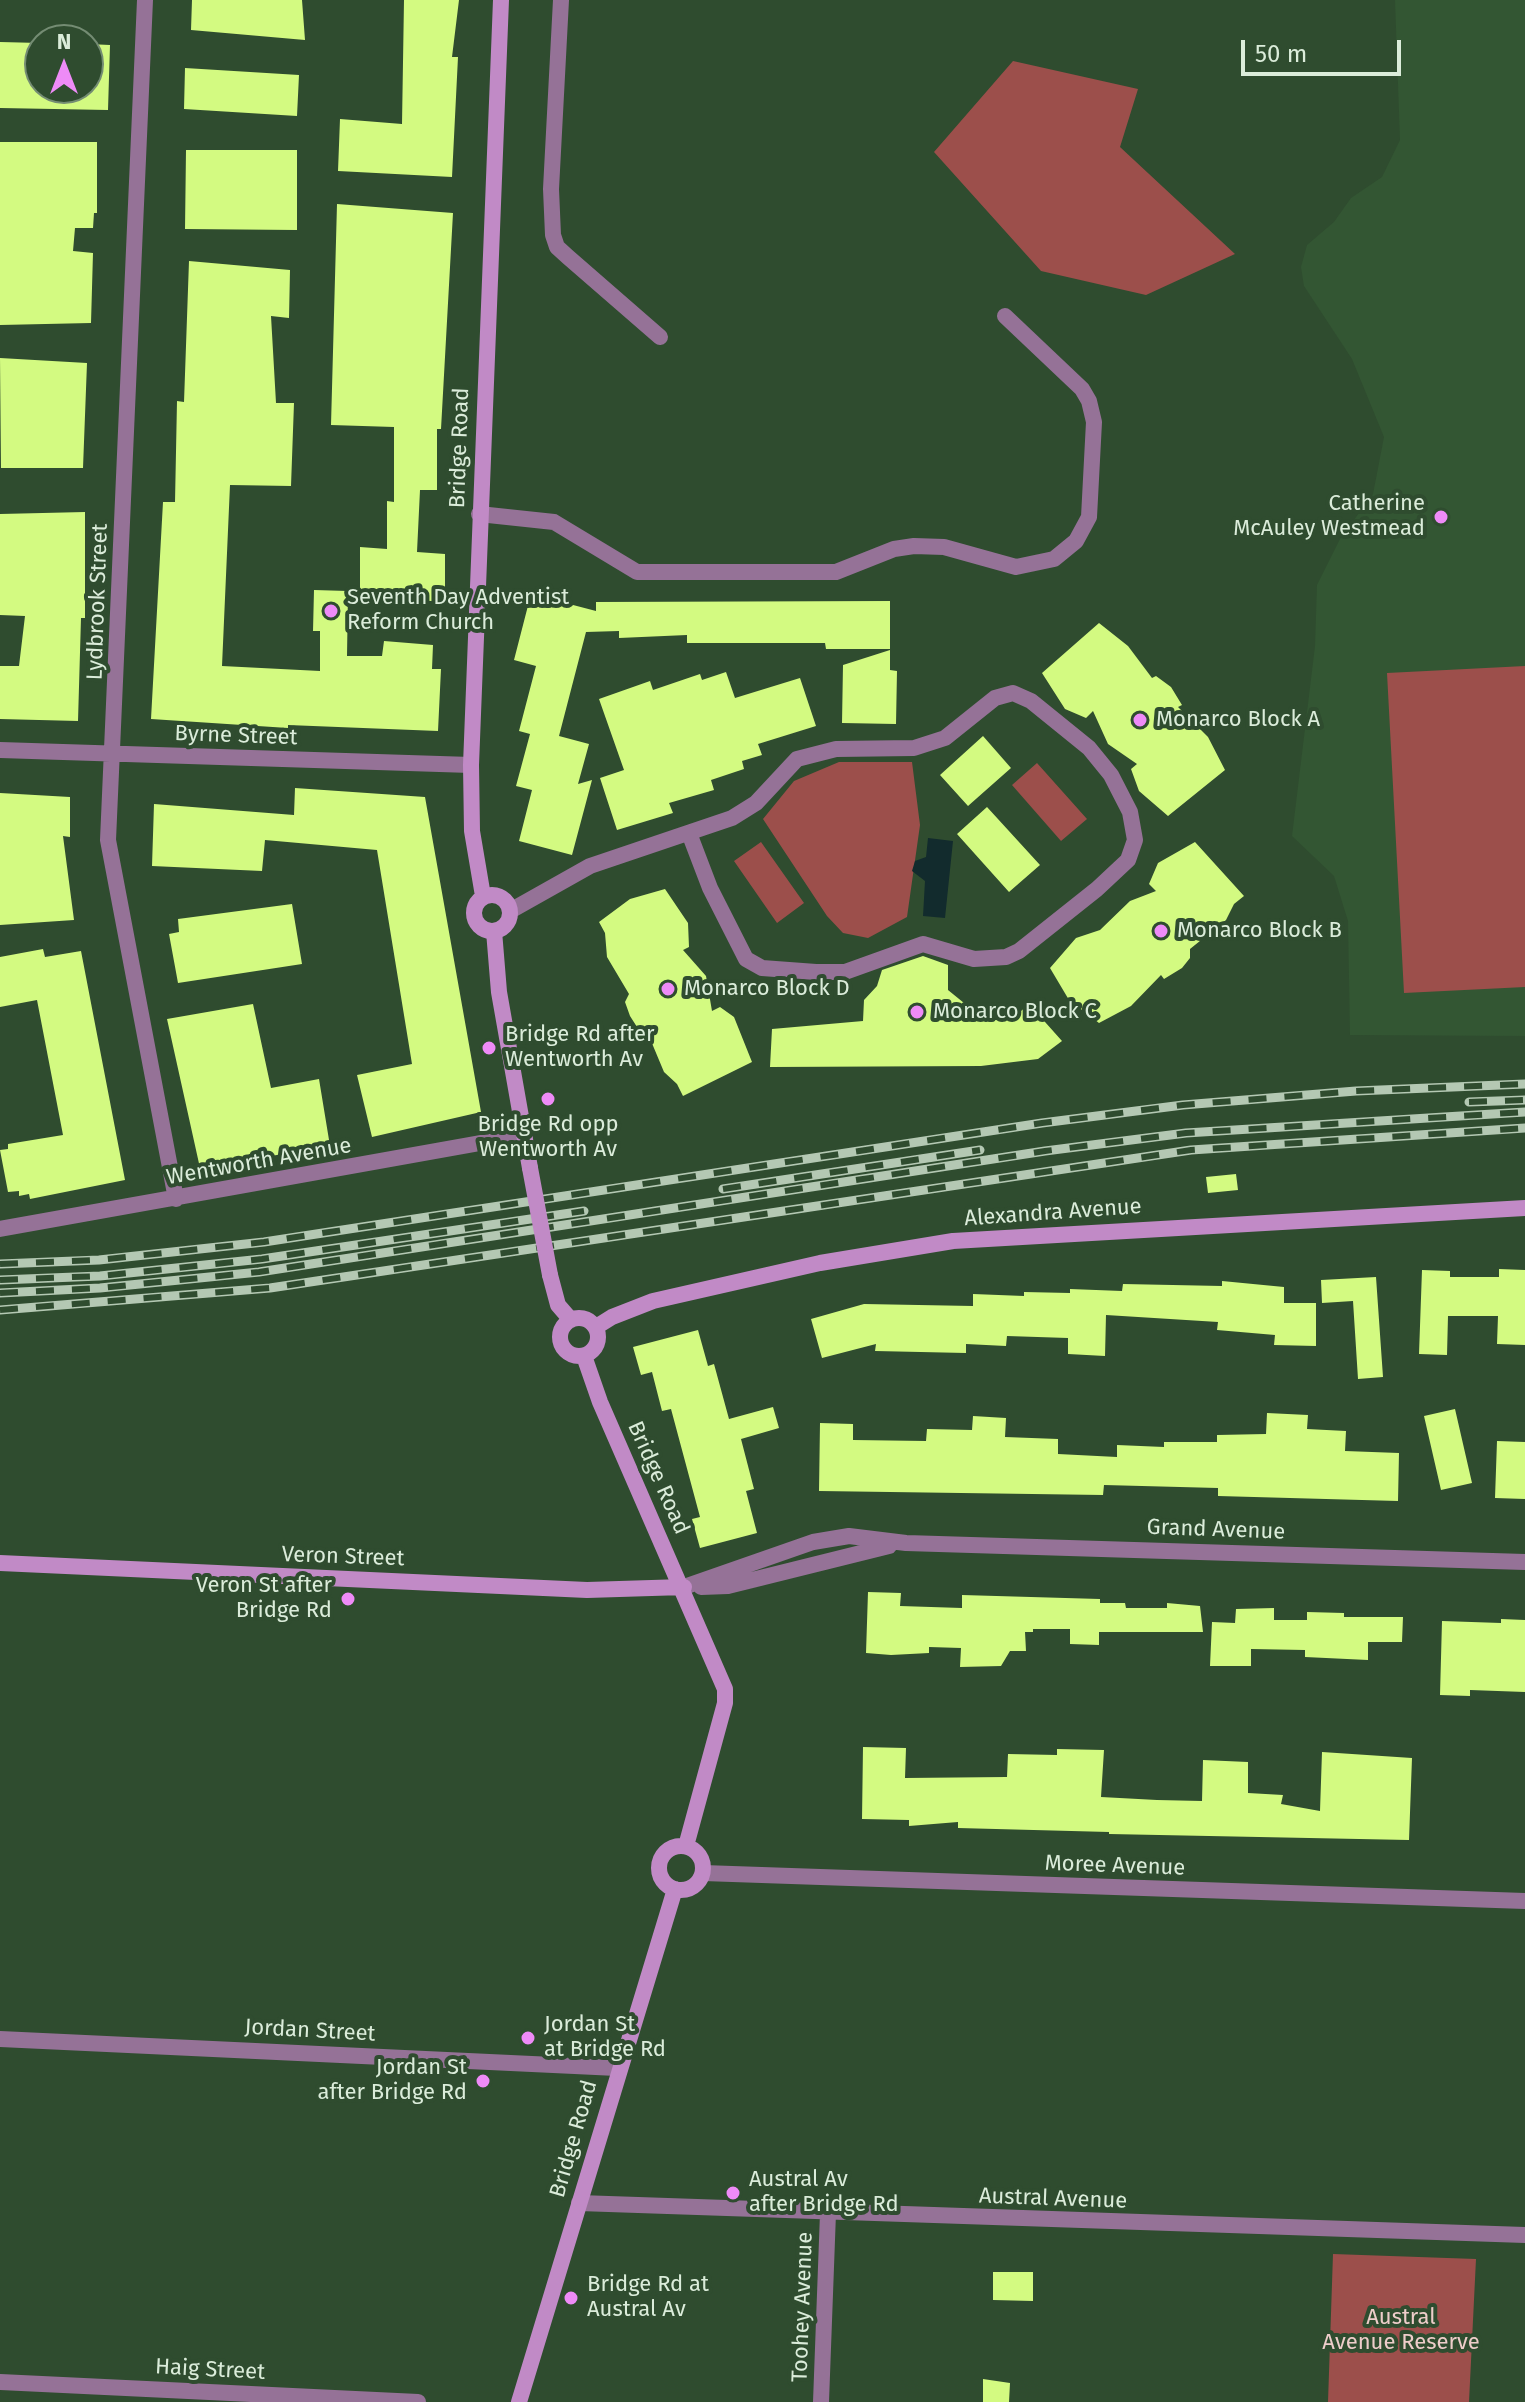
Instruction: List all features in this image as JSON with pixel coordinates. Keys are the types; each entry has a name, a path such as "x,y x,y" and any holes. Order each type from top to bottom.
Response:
{"street":[{"name":"Lydbrook Street","path":"145,0 108,840 176,1199"},
{"name":"Bridge Road","path":"483,896 472,831 471,765 501,0"},
{"path":"561,0 551,189 553,235 557,247 660,337"},
{"path":"479,514 554,522 637,572 836,572 894,549 914,546 944,547 1016,567 1054,559 1076,541 1089,517 1094,422 1089,401 1082,389 1005,316"},
{"path":"510,911 590,866 732,818 756,803 797,759 820,751 847,748 914,748 945,738 995,698 1013,693 1031,701 1089,748 1111,775 1130,812 1135,840 1128,860 1097,889 1019,951 1006,957 974,959 923,944 845,972 816,972 762,968 746,959 710,888 689,833"},
{"name":"Byrne Street","path":"0,750 471,765"},
{"path":"483,896 502,897 510,911 507,923 494,931 481,928 474,918 475,906 483,896"},
{"path":"494,931 499,992 550,1275 558,1305 571,1320"},
{"name":"Wentworth Avenue","path":"0,1229 525,1135"},
{"name":"Alexandra Avenue","path":"596,1327 612,1317 653,1301 820,1263 953,1241 1525,1208"},
{"path":"582,1318 596,1327 597,1345 584,1356 572,1355 560,1341 562,1329 571,1320 582,1318"},
{"name":"Bridge Road","path":"584,1356 600,1402 684,1587 725,1689 725,1703 686,1846"},
{"name":"Grand Avenue","path":"684,1587 813,1542 849,1536 906,1543 1525,1562"},
{"name":"Veron Street","path":"0,1563 587,1590 684,1587"},
{"path":"686,1846 700,1856 703,1873 692,1887 675,1889 660,1873 661,1858 672,1848 686,1846"},
{"name":"Moree Avenue","path":"703,1873 1525,1901"},
{"name":"Bridge Road","path":"519,2402 617,2068 675,1889"},
{"name":"Jordan Street","path":"0,2039 617,2068"},
{"name":"Austral Avenue","path":"579,2203 1525,2235"},
{"name":"Toohey Avenue","path":"821,2402 828,2213"},
{"name":"Haig Street","path":"0,2382 418,2402"}],"shaded area":[{"name":"Catherine McAuley Westmead","path":"1395,0 1525,0 1525,1036 1350,1035 1348,921 1334,876 1292,836 1315,646 1317,585 1340,539 1373,494 1384,437 1352,359 1304,286 1301,267 1307,245 1334,222 1351,198 1382,177 1400,140"}],"green space":[{"path":"1013,61 1138,89 1120,147 1235,254 1146,295 1041,271 934,152"},
{"path":"1525,666 1525,987 1404,993 1387,673"},
{"path":"839,762 912,762 920,825 907,917 868,938 843,933 827,916 763,819 794,781"},
{"path":"1037,763 1087,819 1061,841 1012,785"},
{"path":"761,842 804,903 777,923 734,861"},
{"name":"Austral Avenue Reserve","path":"1333,2254 1476,2259 1469,2402 1328,2402"}],"water":[{"path":"928,838 953,841 945,918 923,916 925,881 912,871 915,861 926,857"}],"building":[{"path":"192,0 302,0 305,40 191,30"},
{"path":"404,0 459,0 452,57 458,57 452,177 338,171 340,119 402,124"},
{"path":"0,42 24,43 24,104 104,104 104,45 110,45 108,110 0,108"},
{"path":"185,68 299,75 297,116 184,109"},
{"path":"0,142 97,142 97,213 94,213 93,228 75,228 73,251 93,253 91,323 0,325"},
{"path":"186,150 297,150 297,230 185,229"},
{"path":"337,204 453,213 441,429 437,429 437,490 420,490 417,552 445,554 445,602 360,596 360,547 387,549 387,501 394,502 394,427 331,425"},
{"path":"189,261 290,270 289,318 271,316 276,403 294,403 291,486 230,485 222,666 320,671 320,631 313,631 314,590 348,591 347,656 382,656 384,641 433,645 432,669 441,669 438,731 288,725 288,728 151,719 163,502 175,502 177,401 184,402"},
{"path":"0,358 87,363 83,468 1,468"},
{"path":"85,512 85,618 81,618 78,721 0,719 0,666 19,666 25,616 0,615 0,514"},
{"path":"531,594 596,611 596,602 890,601 890,649 826,649 825,643 687,643 687,635 619,638 619,631 586,632 559,736 589,744 578,784 592,780 572,855 519,841 532,790 516,786 530,734 519,731 536,666 514,660"},
{"name":"Monarco Block A","path":"1099,623 1128,646 1152,678 1156,676 1171,687 1182,705 1178,707 1208,737 1225,770 1168,816 1139,791 1131,769 1137,764 1108,744 1093,711 1086,718 1065,709 1042,673"},
{"path":"890,650 890,670 897,671 896,724 842,723 843,665"},
{"path":"726,672 735,698 800,678 816,726 758,744 762,755 742,761 744,769 711,780 714,790 669,803 673,813 617,830 600,778 624,770 599,699 650,681 653,690 700,674 702,680"},
{"path":"983,736 1011,768 968,806 940,775"},
{"path":"295,788 425,797 481,1112 372,1137 357,1075 412,1064 377,850 265,840 262,871 152,866 154,804 294,815"},
{"path":"0,793 70,797 70,837 63,836 74,920 0,925"},
{"path":"987,807 1040,865 1009,892 957,834"},
{"name":"Monarco Block B","path":"1195,842 1244,896 1234,904 1226,920 1190,949 1190,958 1182,968 1164,979 1161,975 1131,1006 1099,1023 1069,1000 1050,968 1076,938 1100,930 1130,901 1156,891 1149,884 1158,863"},
{"name":"Monarco Block D","path":"665,889 688,923 689,947 683,950 706,976 712,1011 720,1007 734,1017 752,1062 683,1096 677,1084 664,1072 646,1029 637,1027 630,1016 625,1002 629,994 607,957 605,933 599,922 630,899"},
{"path":"292,904 302,964 178,983 169,934 179,932 178,919"},
{"path":"43,949 45,957 81,951 125,1180 30,1199 29,1194 19,1196 19,1191 8,1192 0,1150 8,1149 8,1144 63,1135 37,1000 0,1007 0,957"},
{"name":"Monarco Block C","path":"923,956 948,965 948,990 964,1003 975,1020 1011,1020 1029,1004 1062,1041 1038,1059 981,1066 770,1067 772,1029 863,1021 864,1000 877,986 882,970"},
{"path":"253,1004 271,1088 319,1079 330,1146 200,1168 167,1019"},
{"path":"1236,1174 1238,1190 1208,1193 1206,1177"},
{"path":"1499,1269 1525,1270 1525,1345 1497,1344 1498,1316 1448,1316 1447,1355 1419,1354 1422,1270 1450,1271 1450,1277 1499,1277"},
{"path":"1376,1277 1383,1377 1358,1379 1353,1301 1322,1303 1321,1280"},
{"path":"1222,1281 1284,1287 1284,1303 1316,1303 1316,1346 1274,1345 1275,1335 1217,1330 1218,1322 1106,1315 1105,1356 1068,1354 1068,1338 1007,1336 1006,1346 966,1344 966,1353 875,1351 876,1344 822,1358 811,1319 864,1304 973,1306 973,1294 1024,1296 1024,1292 1070,1293 1070,1289 1122,1291 1123,1284 1222,1286"},
{"path":"698,1330 708,1366 714,1364 729,1419 773,1407 779,1428 741,1439 754,1489 746,1491 757,1533 700,1548 692,1519 700,1517 671,1409 662,1411 652,1372 641,1375 633,1347"},
{"path":"1455,1409 1472,1483 1441,1490 1424,1416"},
{"path":"1267,1413 1308,1415 1307,1429 1346,1431 1345,1451 1399,1453 1398,1501 1218,1496 1218,1488 1104,1485 1103,1495 819,1491 820,1423 853,1424 853,1440 926,1441 927,1429 972,1430 973,1416 1006,1418 1005,1437 1058,1439 1058,1454 1117,1457 1117,1445 1164,1447 1164,1442 1217,1442 1217,1435 1266,1434"},
{"path":"1497,1441 1525,1442 1525,1499 1495,1498"},
{"path":"868,1592 901,1593 900,1606 962,1608 962,1595 1100,1599 1100,1603 1125,1603 1126,1608 1167,1608 1167,1603 1200,1606 1203,1632 1099,1632 1099,1645 1070,1644 1070,1629 1033,1629 1033,1632 1025,1632 1026,1651 1010,1651 1001,1666 960,1667 961,1648 929,1647 929,1653 891,1655 866,1653"},
{"path":"1274,1608 1274,1620 1307,1620 1307,1612 1344,1613 1344,1617 1403,1617 1402,1642 1368,1642 1368,1660 1305,1657 1305,1650 1251,1649 1251,1666 1210,1666 1212,1622 1235,1623 1236,1609"},
{"path":"1501,1619 1525,1620 1525,1692 1470,1690 1470,1696 1440,1695 1442,1621 1501,1623"},
{"path":"863,1747 906,1748 905,1778 1007,1777 1008,1754 1057,1755 1057,1749 1104,1750 1101,1797 1157,1800 1202,1801 1203,1760 1248,1762 1248,1793 1283,1795 1281,1804 1320,1811 1322,1752 1412,1758 1409,1840 1109,1834 958,1828 958,1822 909,1826 909,1820 862,1819"},
{"path":"993,2272 1033,2272 1033,2301 993,2300"},
{"path":"983,2379 1010,2383 1009,2402 983,2402"}],"railway":[{"path":"0,1264 99,1260 264,1242 1042,1123 1183,1105 1356,1091 1525,1084"},
{"path":"1469,1102 1525,1100"},
{"path":"0,1293 100,1288 259,1272 1045,1151 1186,1133 1525,1112"},
{"path":"0,1310 270,1288 1191,1150 1525,1128"},
{"path":"723,1189 980,1150"},
{"path":"0,1280 100,1276 262,1259 584,1211"}],"place":[{"name":"Catherine McAuley Westmead","path":"1441,517"},
{"name":"Seventh Day Adventist Reform Church","path":"331,611"},
{"name":"Monarco Block A","path":"1140,720"},
{"name":"Monarco Block B","path":"1161,931"},
{"name":"Monarco Block D","path":"668,989"},
{"name":"Monarco Block C","path":"917,1012"},
{"name":"Bridge Rd after Wentworth Av","path":"489,1048"},
{"name":"Bridge Rd opp Wentworth Av","path":"548,1099"},
{"name":"Veron St after Bridge Rd","path":"348,1599"},
{"name":"Jordan St at Bridge Rd","path":"528,2038"},
{"name":"Jordan St after Bridge Rd","path":"483,2081"},
{"name":"Austral Av after Bridge Rd","path":"733,2193"},
{"name":"Bridge Rd at Austral Av","path":"571,2298"}]}
